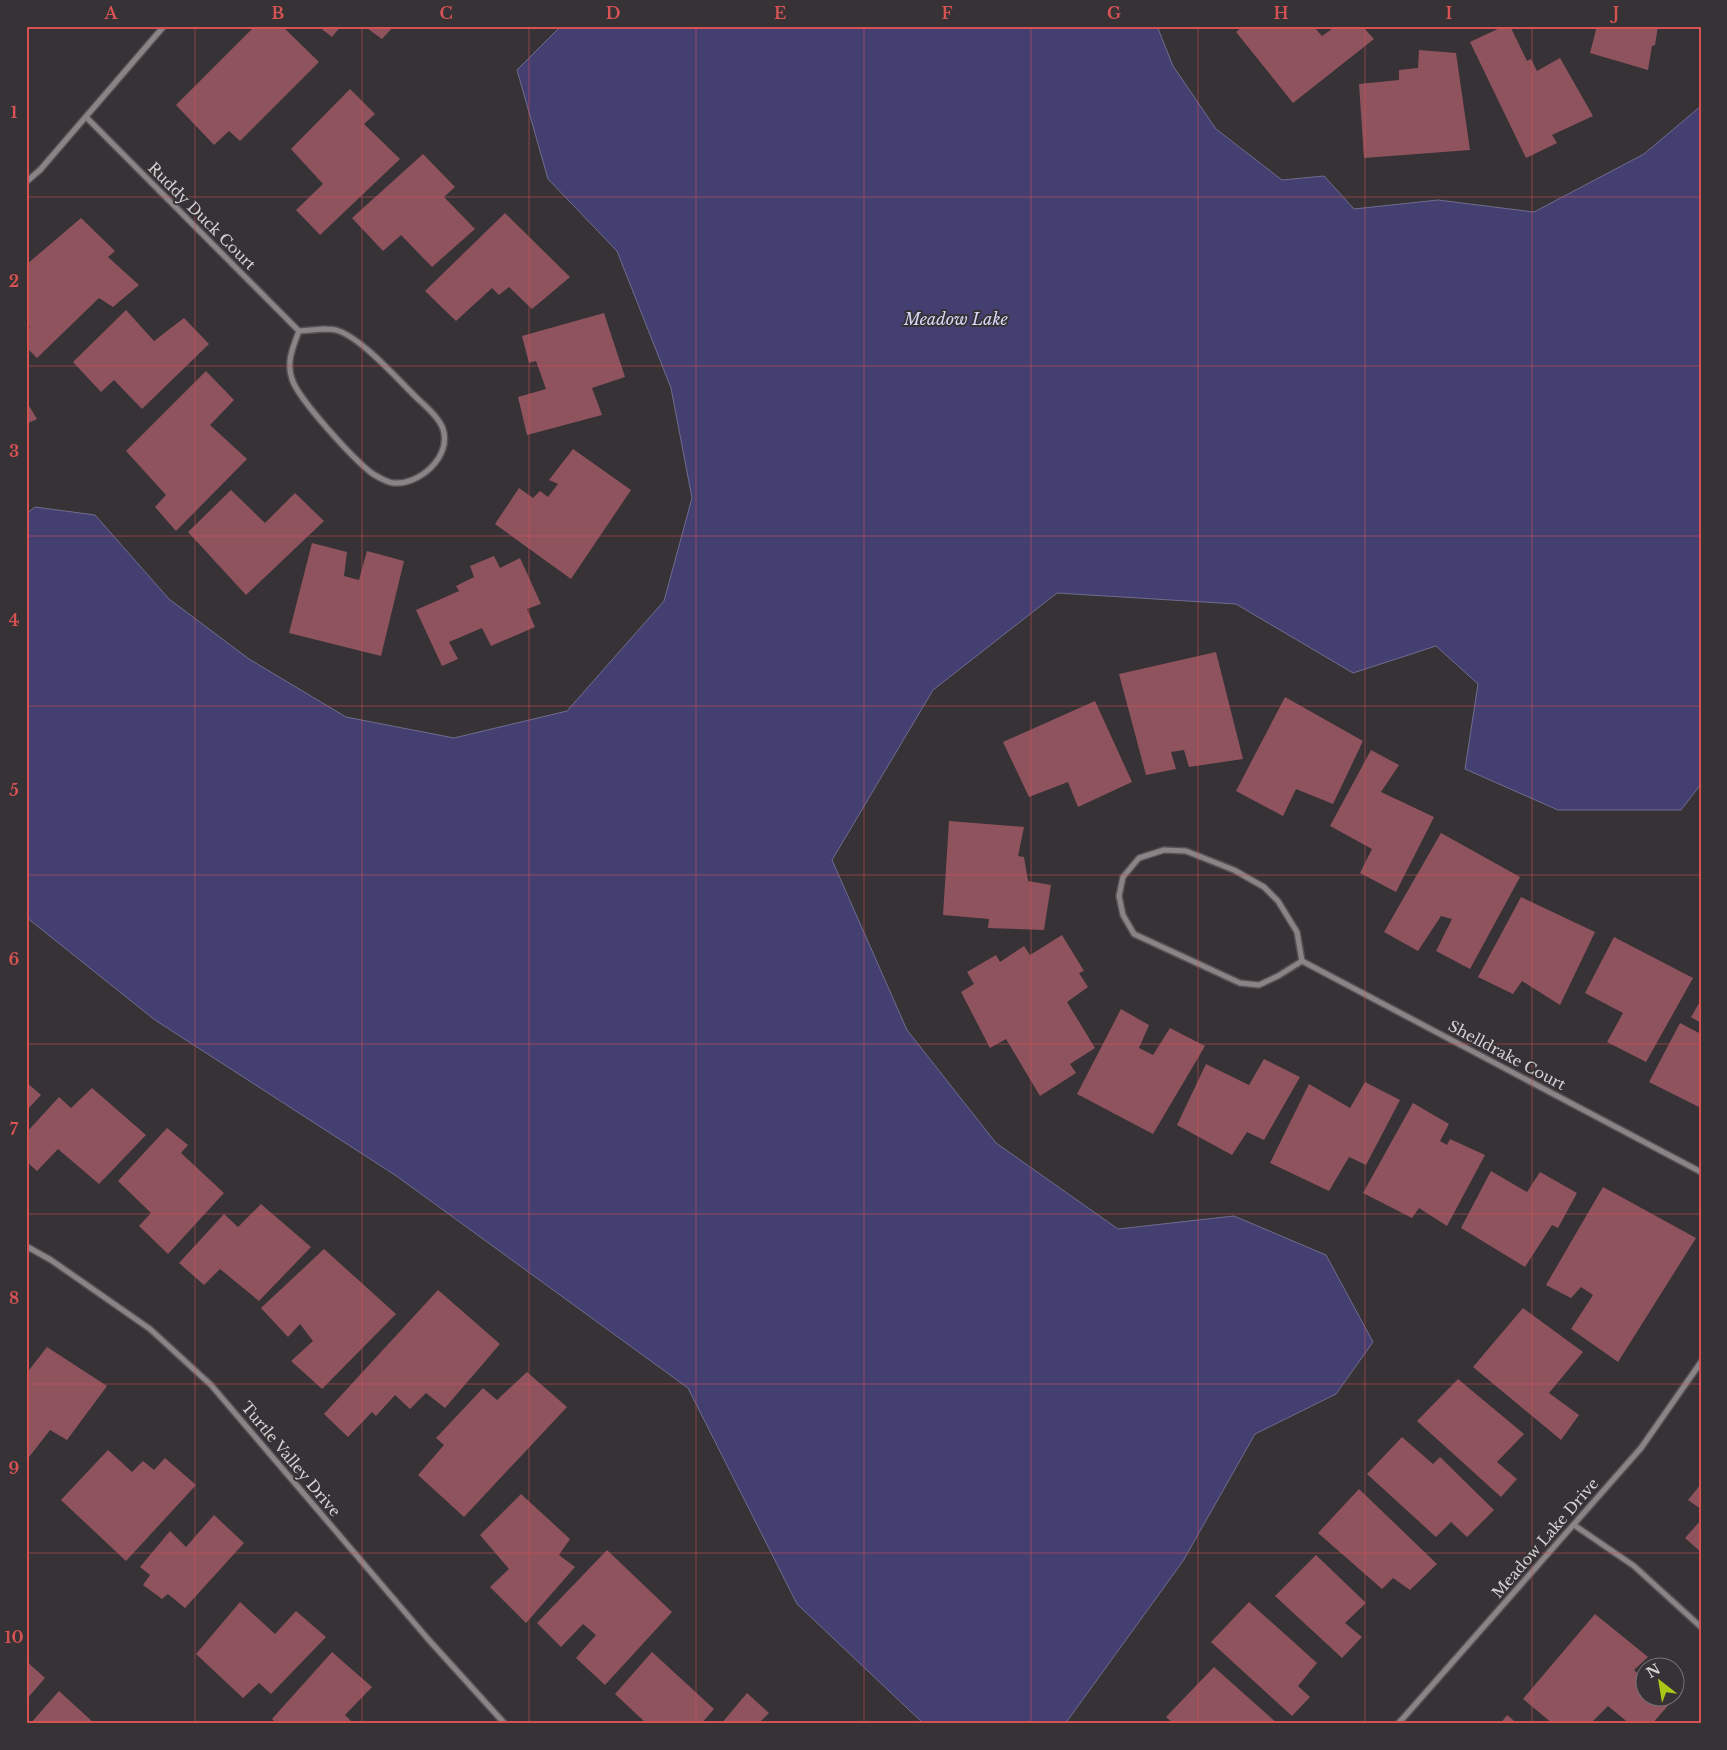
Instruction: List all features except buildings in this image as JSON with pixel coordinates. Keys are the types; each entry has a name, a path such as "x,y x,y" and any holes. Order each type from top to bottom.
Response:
{"street":[{"path":"26,182 40,170 164,26"},
{"name":"Ruddy Duck Court","path":"86,117 300,332"},
{"path":"324,329 338,330 357,341 399,380 439,421 444,431 444,445 437,462 427,471 409,481 392,483 373,474 346,448 301,398 292,380 289,367 292,351 300,332 324,329"},
{"path":"1164,850 1186,851 1234,870 1264,887 1278,901 1297,932 1302,961 1259,985 1240,983 1134,934 1123,915 1119,896 1123,877 1139,858 1164,850"},
{"name":"Shelldrake Court","path":"1302,961 1701,1172"},
{"name":"Turtle Valley Drive","path":"27,1249 51,1260 150,1329 211,1385 428,1639 505,1724"},
{"name":"Meadow Lake Drive","path":"1398,1724 1641,1448 1701,1362"},
{"path":"1574,1524 1634,1566 1701,1628"}],"water":[{"name":"Meadow Lake","path":"561,26 1157,26 1173,66 1216,129 1282,180 1324,176 1354,209 1438,200 1534,212 1644,154 1701,106 1701,784 1681,810 1558,810 1465,769 1478,684 1436,646 1353,673 1236,604 1057,593 933,690 832,860 907,1030 996,1143 1118,1229 1234,1216 1326,1255 1373,1342 1336,1394 1255,1434 1183,1561 1065,1724 924,1724 797,1604 688,1388 395,1175 155,1020 26,917 26,514 35,507 95,515 169,599 249,659 346,717 454,738 567,711 664,601 692,498 671,388 617,251 548,179 517,70"}]}
